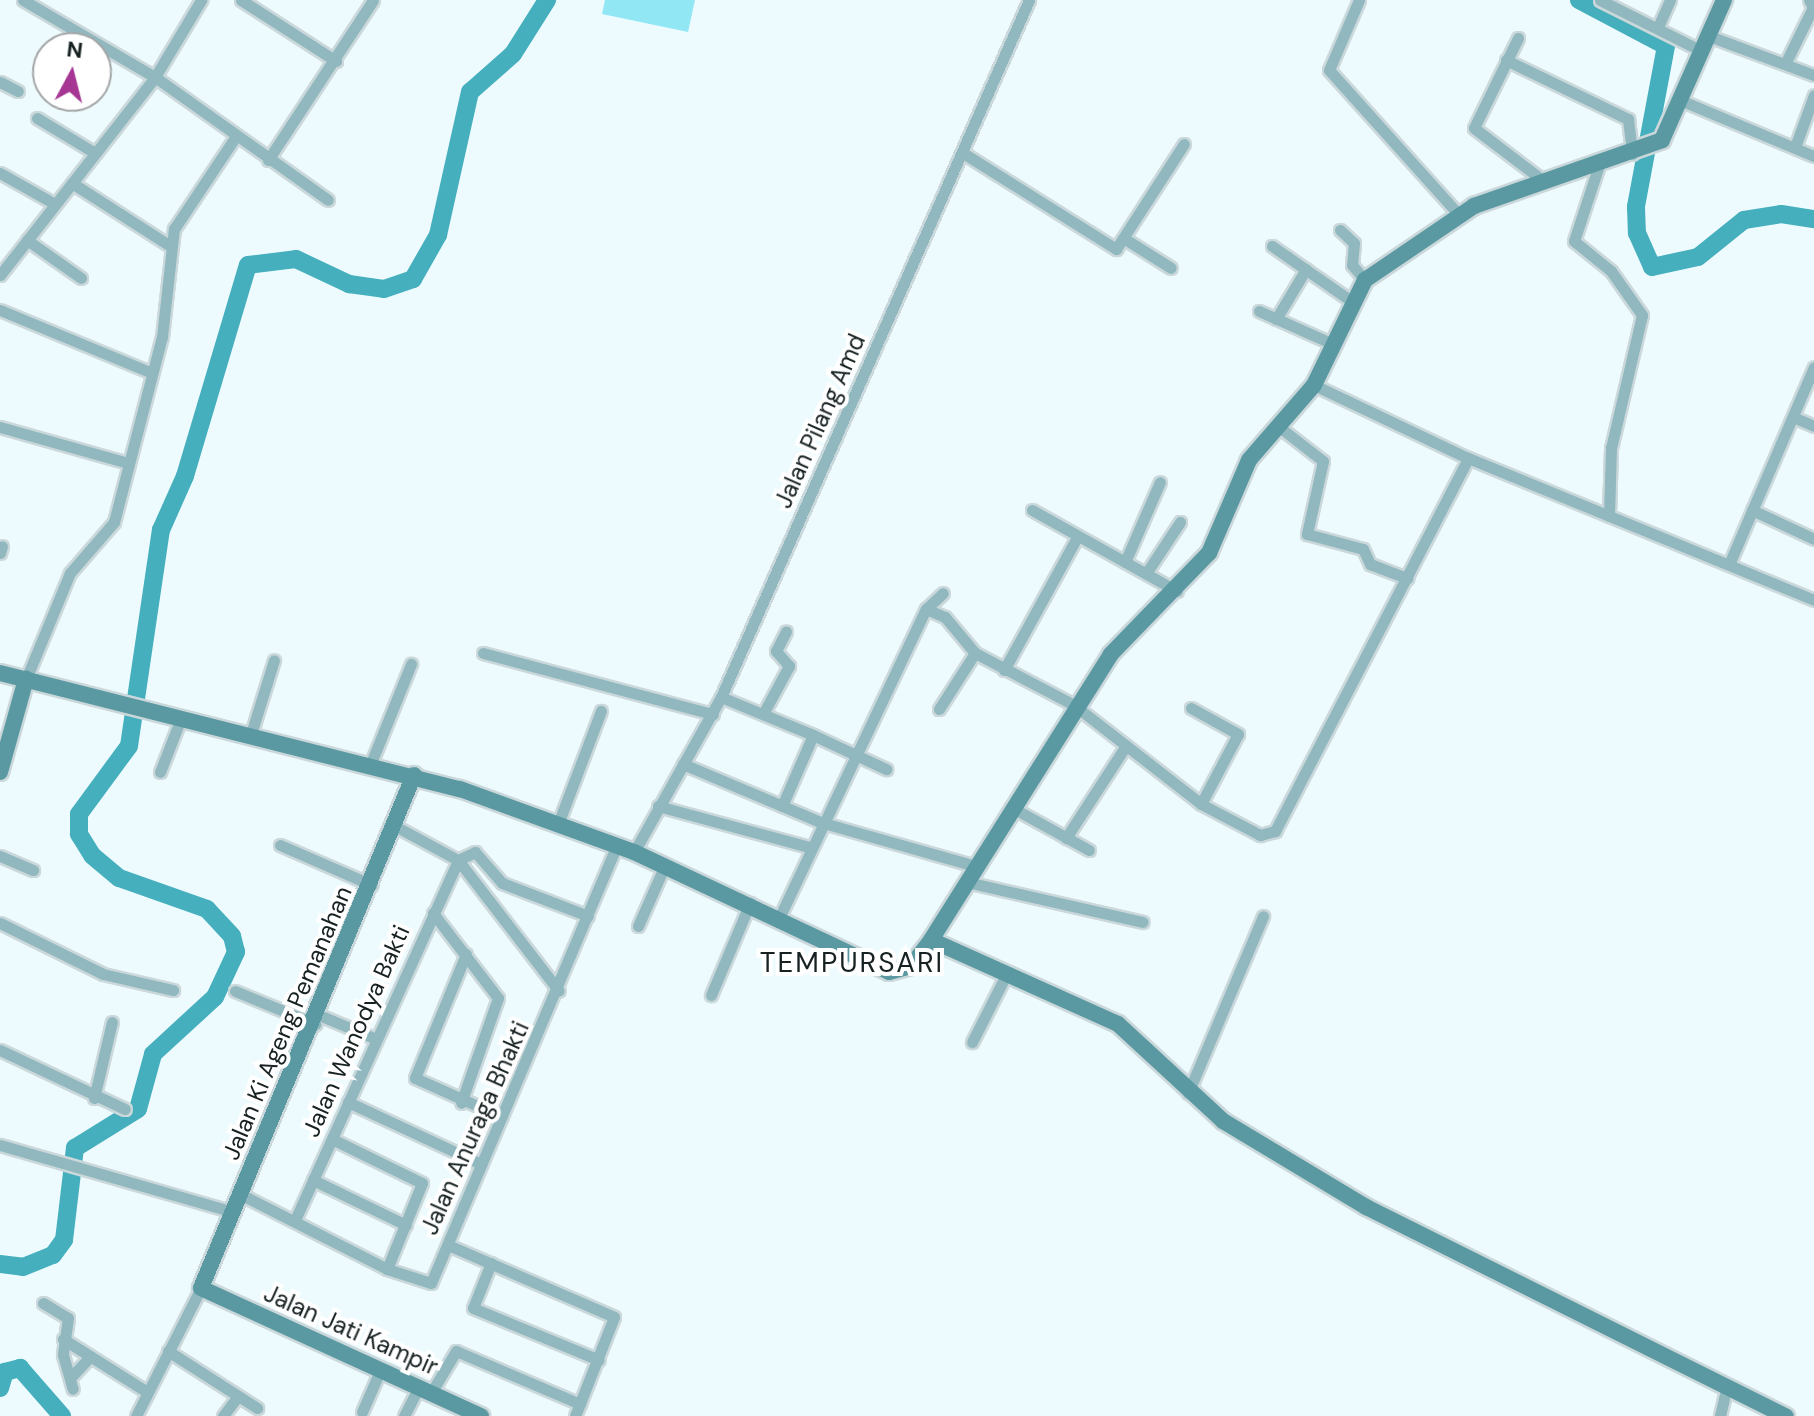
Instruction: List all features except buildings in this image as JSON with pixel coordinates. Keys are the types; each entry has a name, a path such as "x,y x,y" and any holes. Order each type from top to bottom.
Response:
{"street":[{"path":"23,0 155,77 328,200"},
{"path":"0,275 155,77 201,0"},
{"path":"241,0 336,61"},
{"path":"268,160 336,61 373,0"},
{"name":"Jalan Pilang Amd","path":"634,852 721,697 1029,0"},
{"path":"1359,0 1329,70 1458,214"},
{"path":"1600,0 1658,27 1814,75"},
{"path":"1658,27 1670,0"},
{"path":"0,673 414,775 634,852 780,916 889,972 911,966 931,940 1074,705 1122,641 1178,591 1219,536 1249,460 1314,385 1351,301 1365,280 1458,214 1645,148 1680,100 1724,0"},
{"path":"1785,64 1813,7 1809,0"},
{"path":"1518,38 1474,128 1545,182"},
{"path":"1506,60 1628,119 1645,148"},
{"path":"0,82 18,91"},
{"path":"1795,147 1814,95"},
{"path":"1680,100 1814,156"},
{"path":"37,118 95,153"},
{"path":"0,772 26,679 70,573 113,525 165,323 170,246 178,219 236,136"},
{"path":"963,153 1112,248 1125,239 1184,144"},
{"path":"1599,165 1574,241 1637,300 1643,322 1611,448 1609,516"},
{"path":"0,173 55,204"},
{"path":"72,183 170,246"},
{"path":"1340,230 1354,243 1352,265 1365,280"},
{"path":"1125,239 1171,268"},
{"path":"27,240 81,278"},
{"path":"1272,246 1351,301"},
{"path":"1276,319 1306,269"},
{"path":"0,310 150,372"},
{"path":"1259,311 1333,344"},
{"path":"1730,562 1814,367"},
{"path":"1314,385 1468,458 1730,562 1814,600"},
{"path":"1793,417 1814,426"},
{"path":"1278,426 1323,461 1307,534 1363,549 1370,564 1407,578"},
{"path":"0,427 128,463"},
{"path":"926,609 945,617 975,653 1074,705 1201,804 1260,835 1279,827 1468,458"},
{"path":"1125,562 1160,482"},
{"path":"1032,510 1178,591"},
{"path":"1752,510 1814,539"},
{"path":"1147,572 1180,522"},
{"path":"1004,670 1077,537"},
{"path":"780,916 820,822 926,609 943,593"},
{"path":"763,714 789,666 776,650 786,631"},
{"path":"483,653 713,714"},
{"path":"939,709 975,653"},
{"path":"251,734 274,660"},
{"path":"371,763 411,664"},
{"path":"721,697 886,769"},
{"path":"1191,708 1238,734 1201,804"},
{"path":"558,824 601,711"},
{"path":"160,772 181,718"},
{"path":"782,806 813,735"},
{"path":"1066,838 1125,747"},
{"path":"683,764 820,822 975,866"},
{"name":"Jalan Ki Ageng Pemanahan","path":"201,1288 317,1020 414,775"},
{"path":"658,806 809,847"},
{"path":"1011,807 1089,850"},
{"path":"395,826 458,860 559,991"},
{"path":"280,845 372,885"},
{"name":"Jalan Anuraga Bhakti","path":"387,1269 431,1283 559,991 617,845"},
{"path":"458,860 475,852 502,883 588,916"},
{"path":"0,856 33,870"},
{"name":"Jalan Wanodya Bakti","path":"295,1220 458,860"},
{"path":"638,926 665,865"},
{"path":"967,882 1143,922"},
{"path":"711,995 750,903"},
{"path":"433,913 466,954 498,1004 461,1103"},
{"path":"1188,1093 1263,916"},
{"path":"0,923 103,974 173,990"},
{"path":"931,940 1005,977 1118,1024 1188,1093 1255,1142 1378,1214 1786,1416"},
{"path":"466,954 415,1076 461,1103 502,1117"},
{"path":"972,1042 1005,977"},
{"path":"235,991 376,1039"},
{"path":"94,1098 112,1022"},
{"path":"0,1050 94,1098 125,1109"},
{"path":"348,1102 481,1164"},
{"path":"240,1194 387,1269 423,1194 420,1181 332,1139"},
{"path":"0,1145 53,1161 82,1165 233,1212"},
{"path":"313,1180 406,1225"},
{"path":"448,1245 614,1317 575,1416"},
{"path":"491,1263 475,1309 599,1360"},
{"path":"136,1416 201,1288"},
{"name":"Jalan Jati Kampir","path":"201,1288 481,1416"},
{"path":"43,1303 68,1318 63,1339 73,1389"},
{"path":"63,1339 147,1392"},
{"path":"168,1351 257,1408"},
{"path":"404,1416 456,1351 580,1404"},
{"path":"72,1376 89,1358"},
{"path":"362,1412 380,1371"},
{"path":"1720,1416 1727,1386"},
{"path":"223,1416 238,1396"}],"shaded area":[{"path":"605,0 695,0 688,32 602,14"}],"waterway":[{"path":"0,1264 23,1267 53,1255 64,1240 75,1148 138,1109 153,1054 215,997 236,952 232,936 207,909 119,878 92,855 79,834 79,814 129,746 161,530 185,476 248,265 296,259 349,284 384,289 413,279 438,235 470,92 513,54 547,0"},
{"path":"1579,0 1666,46 1636,207 1637,233 1652,267 1698,257 1744,220 1781,214 1814,219"},
{"path":"0,1388 5,1372 20,1368 62,1416"}],"district":[{"name":"TEMPURSARI","path":"852,963"}]}
